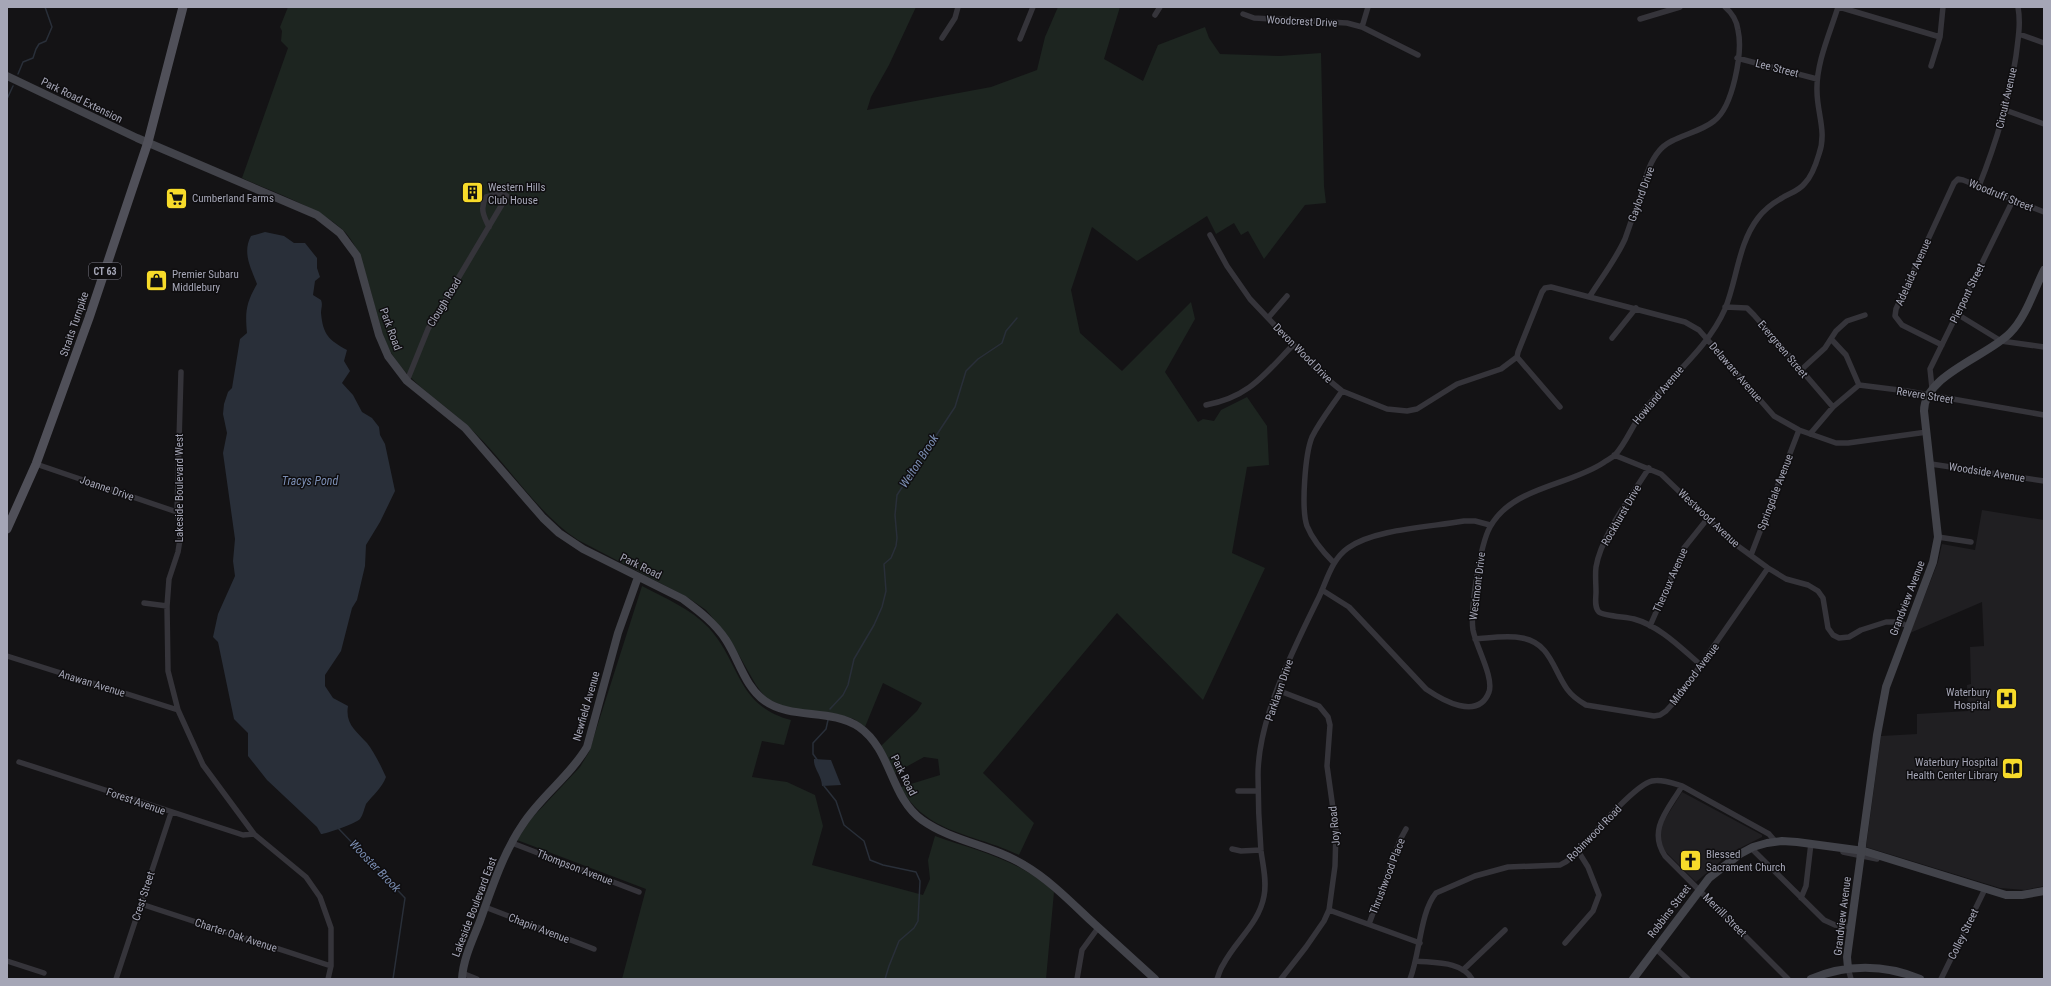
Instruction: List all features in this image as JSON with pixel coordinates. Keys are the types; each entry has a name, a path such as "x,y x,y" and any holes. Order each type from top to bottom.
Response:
{"main road":[{"name":"Straits Turnpike","path":"7,529 36,464 89,318 148,142 183,7"},
{"name":"Park Road Extension","path":"7,76 148,142"},
{"name":"Park Road","path":"148,142 316,215 340,233 357,256 379,335 388,356 407,381 465,428 543,518 559,533 583,550 683,600 708,619 727,642 752,689 766,701 786,709 834,716 860,728 874,742 904,800 919,817 950,835 1001,853 1025,865 1059,891 1155,979"},
{"path":"1930,392 1940,380 2001,341 2011,332 2019,321 2041,282 2044,270"},
{"name":"Grandview Avenue","path":"1848,968 1847,957 1862,844 1877,735 1886,686 1933,562 1938,537 1924,408 1930,392"},
{"name":"Newfield Avenue","path":"512,843 523,823 579,760 587,747 618,633 638,577"},
{"name":"Robbins Street","path":"1633,979 1699,890 1720,868 1751,848 1776,842 1815,844 1870,852 1985,889 2014,896 2044,891"},
{"name":"Lakeside Boulevard East","path":"462,976 467,954 502,862 512,843"},
{"path":"1811,979 1835,970 1848,968 1893,970 1920,979"}],"street":[{"path":"942,38 955,18 958,7"},
{"path":"1020,39 1033,7"},
{"path":"1155,15 1160,7"},
{"path":"1362,27 1368,7"},
{"path":"1640,20 1680,7"},
{"name":"Gaylord Drive","path":"1590,296 1616,256 1624,240 1649,168 1659,151 1674,140 1703,129 1715,121 1725,110 1732,91 1740,42 1734,18 1725,7"},
{"path":"1839,7 1940,37"},
{"name":"Howland Avenue","path":"1614,455 1645,408 1707,339 1725,307 1737,266 1751,230 1758,218 1776,202 1798,190 1806,183 1819,154 1823,139 1816,93 1817,79 1839,7"},
{"path":"1931,66 1940,37 1943,7"},
{"name":"Circuit Avenue","path":"1979,186 1995,145 2005,110 2019,34 2020,18 2018,7"},
{"name":"Woodcrest Drive","path":"1243,14 1254,18 1340,23 1362,27 1418,55"},
{"path":"2019,34 2044,43"},
{"name":"Lee Street","path":"1738,58 1817,79"},
{"path":"2005,110 2044,124"},
{"name":"Woodruff Street","path":"1958,179 2044,212"},
{"name":"Adelaide Avenue","path":"1942,345 1902,325 1895,316 1896,310 1918,258 1951,188 1958,179"},
{"name":"Clough Road","path":"407,381 428,329 507,196 501,193 486,197 482,205 482,213 489,226"},
{"name":"Pierpont Street","path":"1930,392 1930,370 2013,200"},
{"name":"Devon Wood Drive","path":"1210,235 1238,283 1268,318 1320,373 1342,391 1387,409 1407,411 1416,409 1457,384 1500,369 1517,357"},
{"name":"Delaware Avenue","path":"1517,357 1545,288 1551,287 1685,322 1699,330 1774,416 1799,430 1827,441 1848,443 1926,432"},
{"path":"1268,318 1287,296"},
{"name":"Evergreen Street","path":"1725,307 1747,308 1833,407"},
{"path":"1612,338 1636,308"},
{"path":"1957,314 2001,341 2044,347"},
{"path":"1801,370 1832,340 1836,331 1848,320 1864,315"},
{"path":"1810,434 1833,407 1859,385 1846,355 1832,340"},
{"path":"1206,405 1224,402 1248,389 1258,381 1293,345"},
{"path":"1517,357 1560,407"},
{"name":"Lakeside Boulevard West","path":"181,372 178,512 180,539 178,552 169,579 167,606 168,671 178,710 203,766 254,834 306,877 320,897 331,928 331,966 328,979"},
{"name":"Revere Street","path":"1859,385 1930,392 2044,415"},
{"path":"1334,563 1317,545 1307,525 1305,513 1306,459 1312,436 1342,391"},
{"name":"Springdale Avenue","path":"1751,555 1799,430"},
{"name":"Westwood Avenue","path":"1614,455 1661,474 1731,541 1786,579 1808,584 1818,591 1823,598 1828,628 1833,635 1839,638 1849,637 1861,630 1886,622 1898,622 1908,626"},
{"name":"Westmont Drive","path":"1322,590 1349,607 1426,690 1453,705 1466,707 1478,704 1486,698 1491,682 1475,639 1473,618 1481,549 1490,525 1509,505 1524,496 1588,472 1614,455"},
{"name":"Joanne Drive","path":"36,464 178,512"},
{"name":"Woodside Avenue","path":"1931,464 2044,481"},
{"name":"Rockhurst Drive","path":"1649,468 1606,538 1600,553 1596,568 1596,606 1598,612 1603,615 1617,615 1636,620 1650,626"},
{"name":"Theroux Avenue","path":"1650,626 1684,548 1708,518"},
{"name":"Parklawn Drive","path":"1217,979 1223,965 1261,908 1265,881 1261,850 1258,791 1259,758 1277,690 1298,640 1334,563 1346,549 1357,542 1374,536 1464,521 1475,521 1490,525"},
{"path":"1938,537 1971,542"},
{"name":"Midwood Avenue","path":"1475,639 1522,638 1533,642 1542,647 1549,654 1567,690 1586,705 1660,716 1666,711 1702,666 1768,568"},
{"path":"144,603 167,606"},
{"path":"1650,626 1702,666"},
{"name":"Anawan Avenue","path":"7,656 178,710"},
{"name":"Joy Road","path":"1277,690 1319,706 1328,717 1330,725 1326,766 1336,830 1336,846 1329,910 1324,921 1306,947 1281,979"},
{"name":"Forest Avenue","path":"19,762 243,835 254,834"},
{"name":"Robinwood Road","path":"1410,979 1416,961 1427,909 1436,893 1471,878 1508,867 1560,865 1568,862 1641,786 1651,781 1658,780 1682,786 1769,834 1776,842"},
{"name":"Merrill Street","path":"1682,786 1664,815 1658,828 1657,838 1659,847 1665,856 1788,979"},
{"path":"1238,791 1258,791"},
{"name":"Crest Street","path":"116,979 171,812"},
{"name":"Thrushwood Place","path":"1369,924 1400,840 1406,829"},
{"name":"Thompson Avenue","path":"512,843 639,892"},
{"path":"1801,898 1806,886 1815,844"},
{"name":"Robbins Street","path":"1815,844 1823,849 1861,854 1944,880 1952,878"},
{"path":"1751,848 1824,920 1835,925 1851,926"},
{"path":"1232,849 1241,851 1261,850"},
{"path":"1565,943 1593,910 1599,895 1583,856 1578,851"},
{"name":"Colley Street","path":"1941,979 1985,889"},
{"name":"Charter Oak Avenue","path":"141,904 331,966"},
{"name":"Chapin Avenue","path":"485,907 594,949"},
{"path":"1329,910 1420,943"},
{"path":"1078,979 1082,950 1098,928"},
{"path":"1463,970 1505,930"},
{"path":"1655,948 1688,979"},
{"path":"7,961 44,973"},
{"path":"1416,961 1454,966 1463,970 1472,979"},
{"name":"Grandview Avenue","path":"1848,968 1851,979"},
{"path":"462,976 477,979"}],"shaded area":[{"path":"288,7 916,7 889,65 871,97 867,110 991,87 1037,70 1045,37 1058,7 1120,7 1104,59 1143,81 1158,45 1205,27 1209,38 1220,54 1280,56 1321,53 1324,186 1326,203 1305,205 1264,259 1248,231 1241,235 1234,223 1216,234 1207,216 1137,261 1092,227 1071,290 1080,333 1122,371 1191,302 1195,319 1165,372 1198,422 1203,419 1214,421 1221,410 1247,397 1267,426 1269,465 1247,467 1232,553 1265,568 1203,700 1117,613 983,773 1034,823 1019,855 938,824 911,803 901,787 940,775 938,759 924,757 895,773 881,746 917,711 922,703 883,683 865,727 854,719 841,715 789,709 766,698 756,685 728,636 706,610 687,597 578,540 563,529 537,503 488,446 465,423 420,386 400,366 388,347 360,258 346,233 337,225 312,209 242,178 288,48 281,41 282,31 280,27"},
{"name":"Waterbury Hospital","path":"1982,510 2044,520 2044,886 2025,890 2000,888 1866,847 1881,736 1917,734 1917,714 1968,711 1967,685 1971,684 1970,647 1984,646 1982,602 1910,633 1938,562 1942,544 1975,550"},
{"path":"642,586 677,604 702,621 719,642 750,694 760,705 773,714 791,720 784,745 762,741 752,777 787,782 815,795 823,826 812,865 923,895 930,879 928,860 935,836 1013,864 1041,881 1054,892 1046,979 622,979 646,889 517,840 531,819 580,767 589,752"},
{"path":"1682,792 1762,835 1762,837 1730,853 1696,882 1665,851 1660,843 1660,827"}],"water":[{"name":"Tracys Pond","path":"265,232 284,236 294,243 305,243 317,258 317,268 320,277 315,281 313,295 321,300 322,303 321,313 323,327 331,340 347,350 344,361 350,371 342,383 353,395 362,412 372,418 379,427 380,435 385,444 395,491 380,522 366,545 365,566 357,600 352,608 341,651 325,675 325,686 333,698 348,706 348,718 352,727 370,747 386,777 380,788 366,804 363,814 358,821 321,834 317,827 267,780 248,756 248,733 234,719 218,642 213,637 218,614 235,576 233,561 235,539 223,453 227,433 223,414 224,404 228,392 232,388 240,339 247,333 246,319 248,302 257,284 248,260 248,242 251,236"},
{"path":"814,759 831,760 841,785 822,786"}],"waterway":[{"path":"18,74 23,62 33,58 39,44 46,41 52,27 45,7"},
{"path":"7,99 13,86"},
{"name":"Welton Brook","path":"830,709 843,695 848,685 854,659 874,625 882,607 886,591 884,564 891,558 896,546 897,538 895,515 897,495 955,407 966,371 978,359 1002,343 1006,331 1017,318"},
{"name":"Welton Brook","path":"818,761 813,754 813,743 826,729 828,720"},
{"name":"Welton Brook","path":"824,786 836,801 844,825 864,841 870,860 883,865 916,872 920,881 918,921 914,928 899,941 885,979"},
{"name":"Wooster Brook","path":"338,828 405,898 393,979"}],"place":[{"name":"Western Hills Club House","path":"473,193"},
{"name":"Cumberland Farms","path":"177,198"},
{"name":"Premier Subaru Middlebury","path":"157,280"},
{"name":"Waterbury Hospital","path":"2006,698"},
{"name":"Waterbury Hospital Health Center Library","path":"2013,768"},
{"name":"Blessed Sacrament Church","path":"1691,860"}]}
